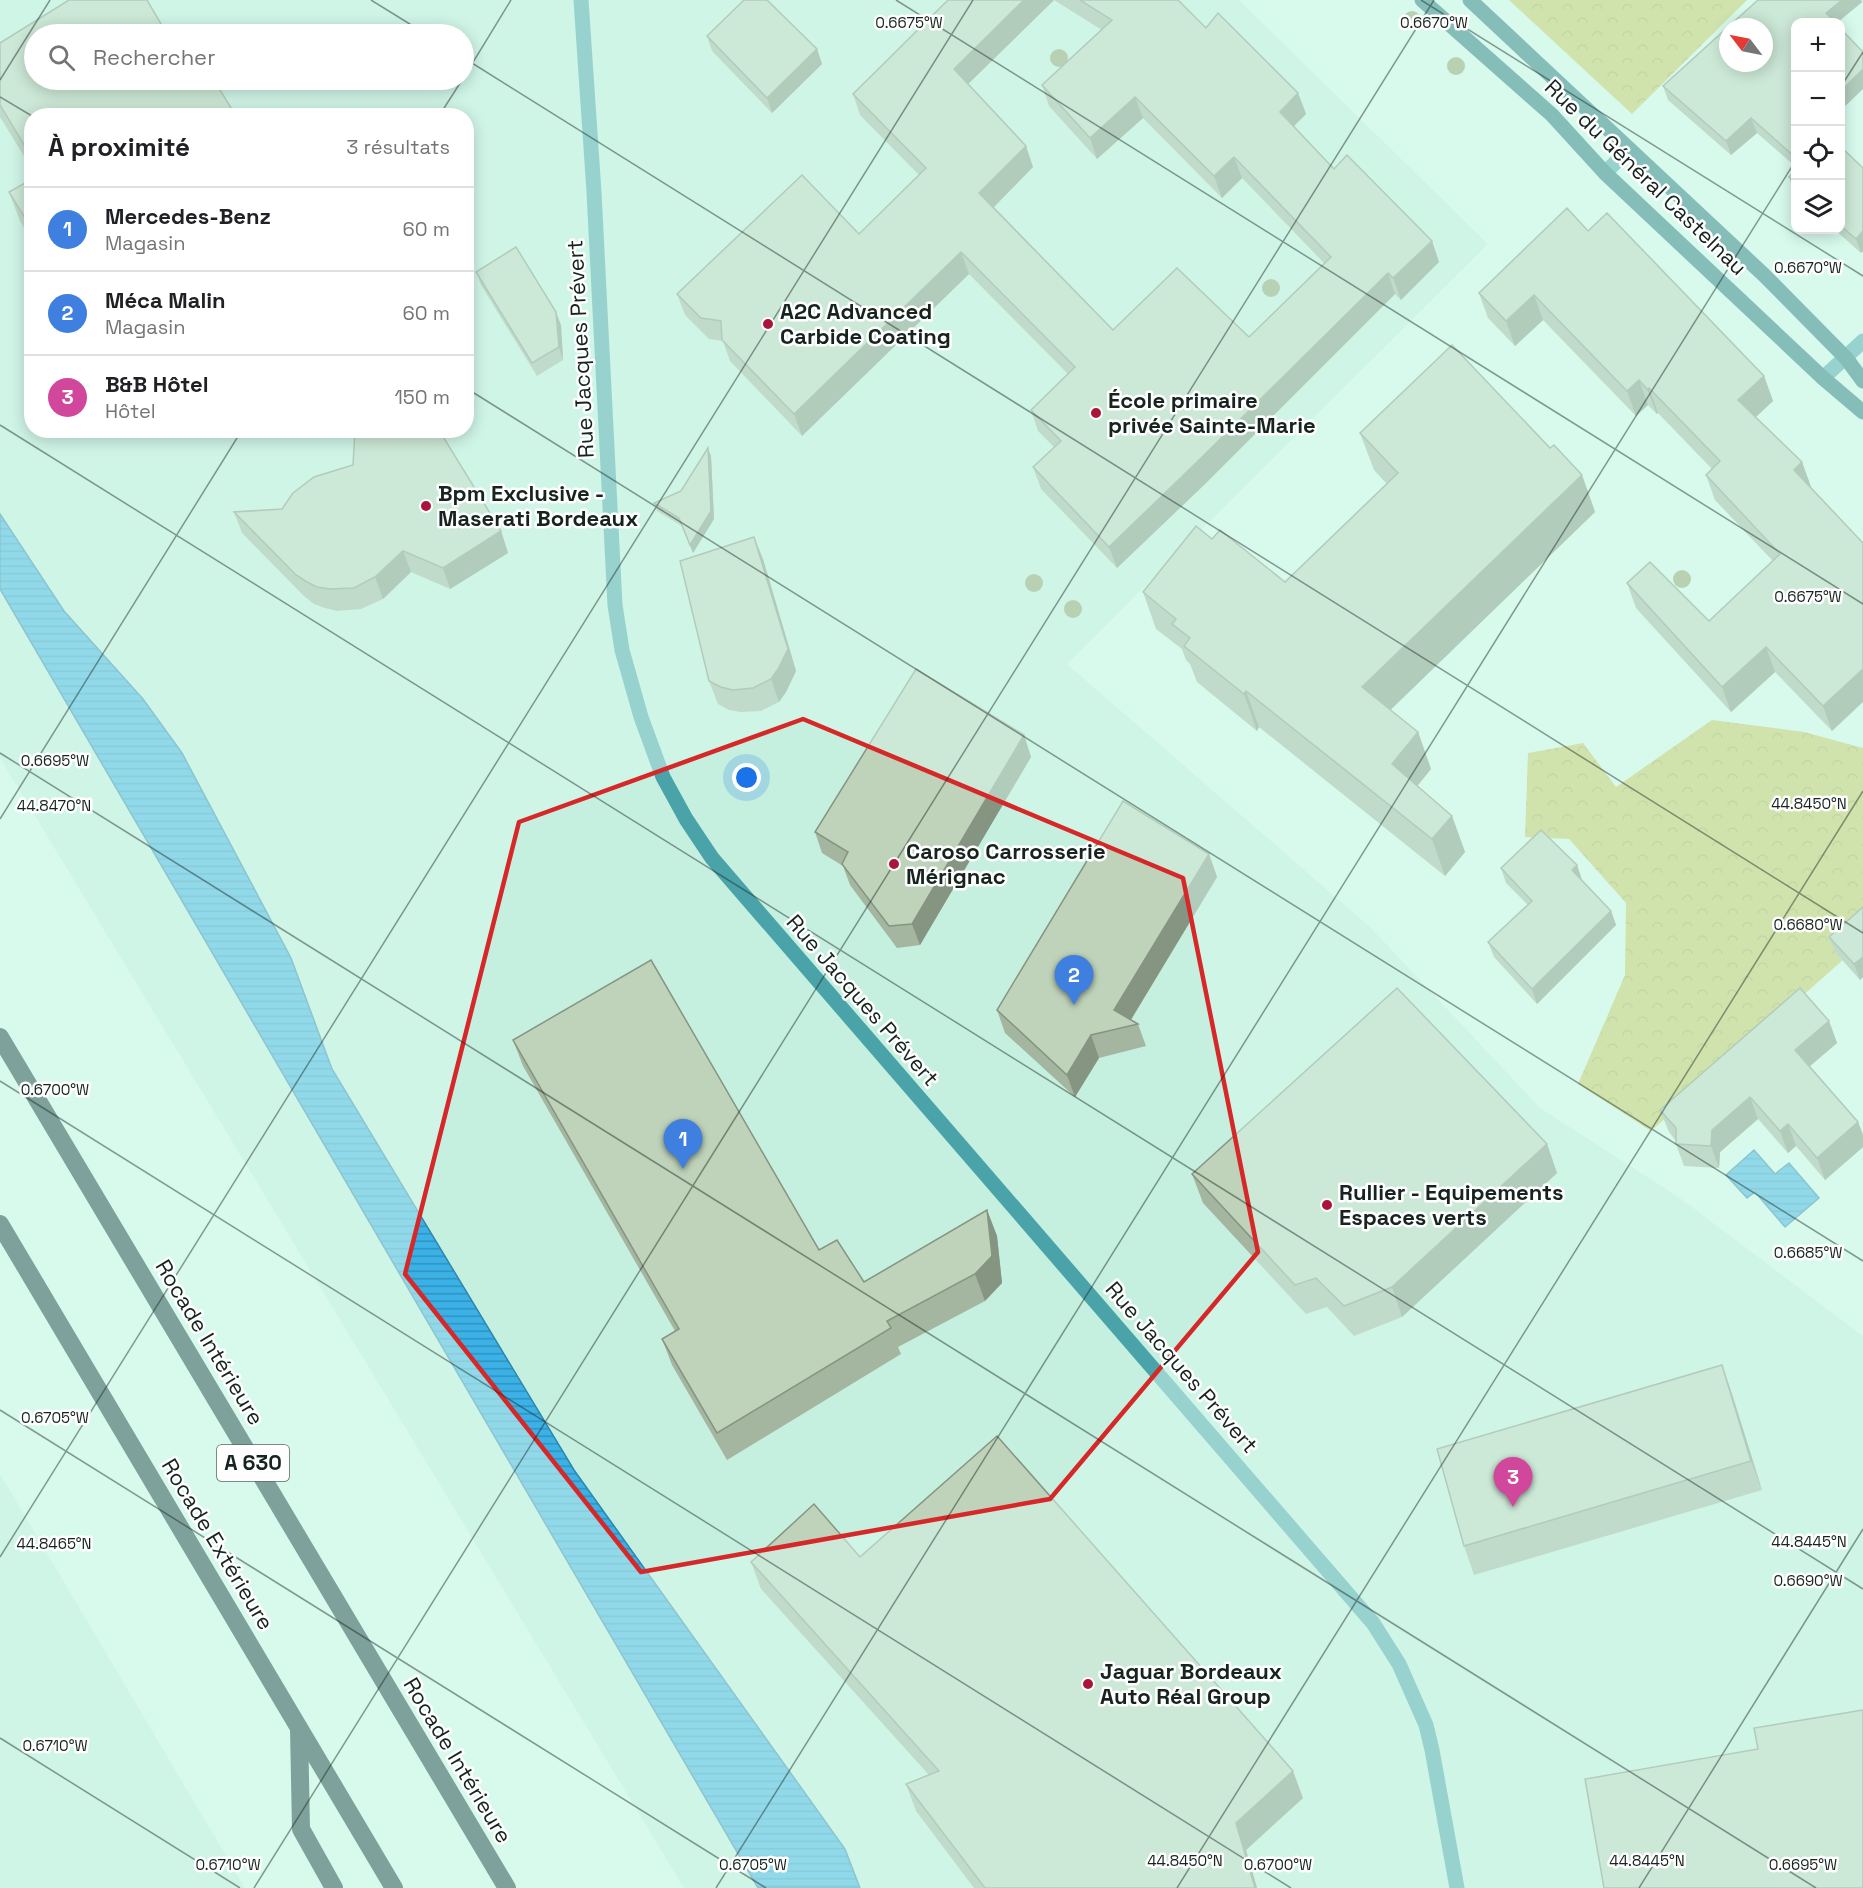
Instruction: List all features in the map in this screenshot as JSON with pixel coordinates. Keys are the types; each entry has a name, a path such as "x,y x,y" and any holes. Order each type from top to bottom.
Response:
{"highway":[{"name":"Rocade Intérieure","path":"0,1037 507,1888"},
{"name":"Rocade Extérieure","path":"0,1224 394,1888"},
{"path":"299,1726 301,1830 334,1888"}],"street":[{"name":"Rue Jacques Prévert","path":"581,0 594,192 615,605 622,650 641,717 663,777 711,858 1373,1623 1399,1664 1426,1725 1457,1888"},
{"name":"Rue du Général Castelnau","path":"1422,0 1552,115 1605,173 1823,378 1863,412"},
{"name":"Rue du Général Castelnau","path":"1470,0 1764,275 1846,358 1863,381"},
{"path":"1605,173 1629,149"},
{"path":"1823,378 1863,341"}],"highlighted area":[{"path":"803,719 1183,878 1258,1252 1050,1499 641,1572 405,1274 519,822"}],"shaded area":[{"path":"0,0 1239,0 1488,244 1067,664 1371,928 1540,1108 1680,1198 1863,1336 1863,1888 684,1888 0,758"},
{"path":"0,1474 245,1888 0,1888"}],"green space":[{"path":"1509,0 1747,0 1729,18 1719,18 1719,28 1632,114"},
{"path":"1712,720 1804,732 1863,748 1863,942 1651,1131 1578,1084 1625,975 1626,903 1569,839 1525,837 1528,753 1583,743 1616,787"}],"water":[{"path":"0,514 64,611 143,699 182,753 291,958 332,1069 574,1470 845,1849 860,1888 758,1888 0,589"},
{"path":"1754,1150 1775,1174 1789,1163 1819,1198 1785,1227 1755,1192 1747,1198 1726,1175"}],"building":[{"path":"69,0 147,0 161,24 30,24"},
{"path":"744,0 767,0 817,49 767,98 707,36"},
{"path":"948,0 1024,0 954,69 1026,146 979,193 1113,330 1177,268 1249,337 1331,257 1234,157 1214,176 1135,97 1090,138 1042,85 1112,20 1080,0 1178,0 1206,28 1218,13 1298,93 1280,112 1334,169 1347,155 1432,241 1393,278 1388,273 1109,547 1033,467 1061,441 1031,410 1075,367 961,252 794,414 722,340 721,321 701,318 677,294 802,175 859,234 926,168 853,94"},
{"path":"1758,0 1842,0 1826,13 1831,18 1791,18 1791,154 1751,118 1726,141 1663,86 1719,35 1719,72 1773,72 1773,18 1738,18"},
{"path":"24,28 24,90 220,90 231,108 24,108 24,145 0,105 0,43"},
{"path":"1845,33 1863,52 1863,69 1845,87"},
{"path":"1845,151 1863,168 1863,231 1856,239 1845,229"},
{"path":"24,184 24,216 9,192"},
{"path":"1567,208 1588,231 1607,213 1764,376 1738,400 1802,462 1794,470 1863,543 1863,669 1823,706 1766,647 1722,687 1627,583 1650,562 1709,621 1780,554 1706,475 1720,461 1649,388 1647,389 1639,380 1627,391 1534,295 1506,321 1479,293"},
{"path":"516,247 556,312 559,347 532,363 476,272"},
{"path":"1452,345 1550,448 1554,445 1582,475 1362,687 1418,732 1392,764 1452,816 1432,839 1246,691 1244,694 1184,646 1190,638 1172,624 1176,619 1143,592 1196,526 1212,539 1220,530 1285,582 1398,473 1360,433"},
{"path":"355,438 444,438 501,531 443,568 403,551 375,577 354,588 330,589 317,587 296,575 234,512 282,509 293,493 314,477 353,465"},
{"path":"708,448 711,511 690,545 679,518 654,503 681,491"},
{"path":"754,537 788,649 771,679 753,688 733,690 709,681 680,561"},
{"path":"916,669 1024,735 912,924 889,926 842,864 848,852 815,832"},
{"path":"1123,801 1209,854 1114,1010 1138,1024 1091,1035 1067,1075 997,1010"},
{"path":"1541,830 1577,865 1572,870 1611,911 1532,989 1488,942 1532,901 1501,868"},
{"path":"1863,907 1863,957 1854,964 1829,937"},
{"path":"651,960 819,1250 837,1240 864,1282 987,1210 992,1256 975,1274 887,1321 891,1328 717,1433 662,1339 679,1329 513,1040"},
{"path":"1397,988 1547,1144 1392,1287 1344,1306 1316,1278 1295,1285 1192,1174"},
{"path":"1800,988 1829,1021 1795,1050 1858,1122 1817,1158 1788,1124 1780,1131 1750,1097 1712,1130 1711,1146 1676,1144 1676,1128 1660,1110"},
{"path":"1722,1365 1751,1461 1464,1546 1437,1449"},
{"path":"997,1436 1293,1771 1236,1823 1255,1888 985,1888 906,1784 939,1771 751,1562 814,1504 860,1557"},
{"path":"1863,1710 1863,1888 1604,1888 1585,1779 1758,1749 1754,1728"}],"place":[{"name":"A2C Advanced Carbide Coating","path":"768,324"},
{"name":"École primaire privée Sainte-Marie","path":"1096,413"},
{"name":"Bpm Exclusive - Maserati Bordeaux","path":"426,506"},
{"name":"Caroso Carrosserie Mérignac","path":"894,864"},
{"name":"Méca Malin","path":"1074,1005"},
{"name":"Mercedes-Benz","path":"683,1169"},
{"name":"Rullier - Equipements Espaces verts","path":"1327,1205"},
{"name":"B&B Hôtel","path":"1513,1507"},
{"name":"Jaguar Bordeaux Auto Réal Group","path":"1088,1684"}]}
